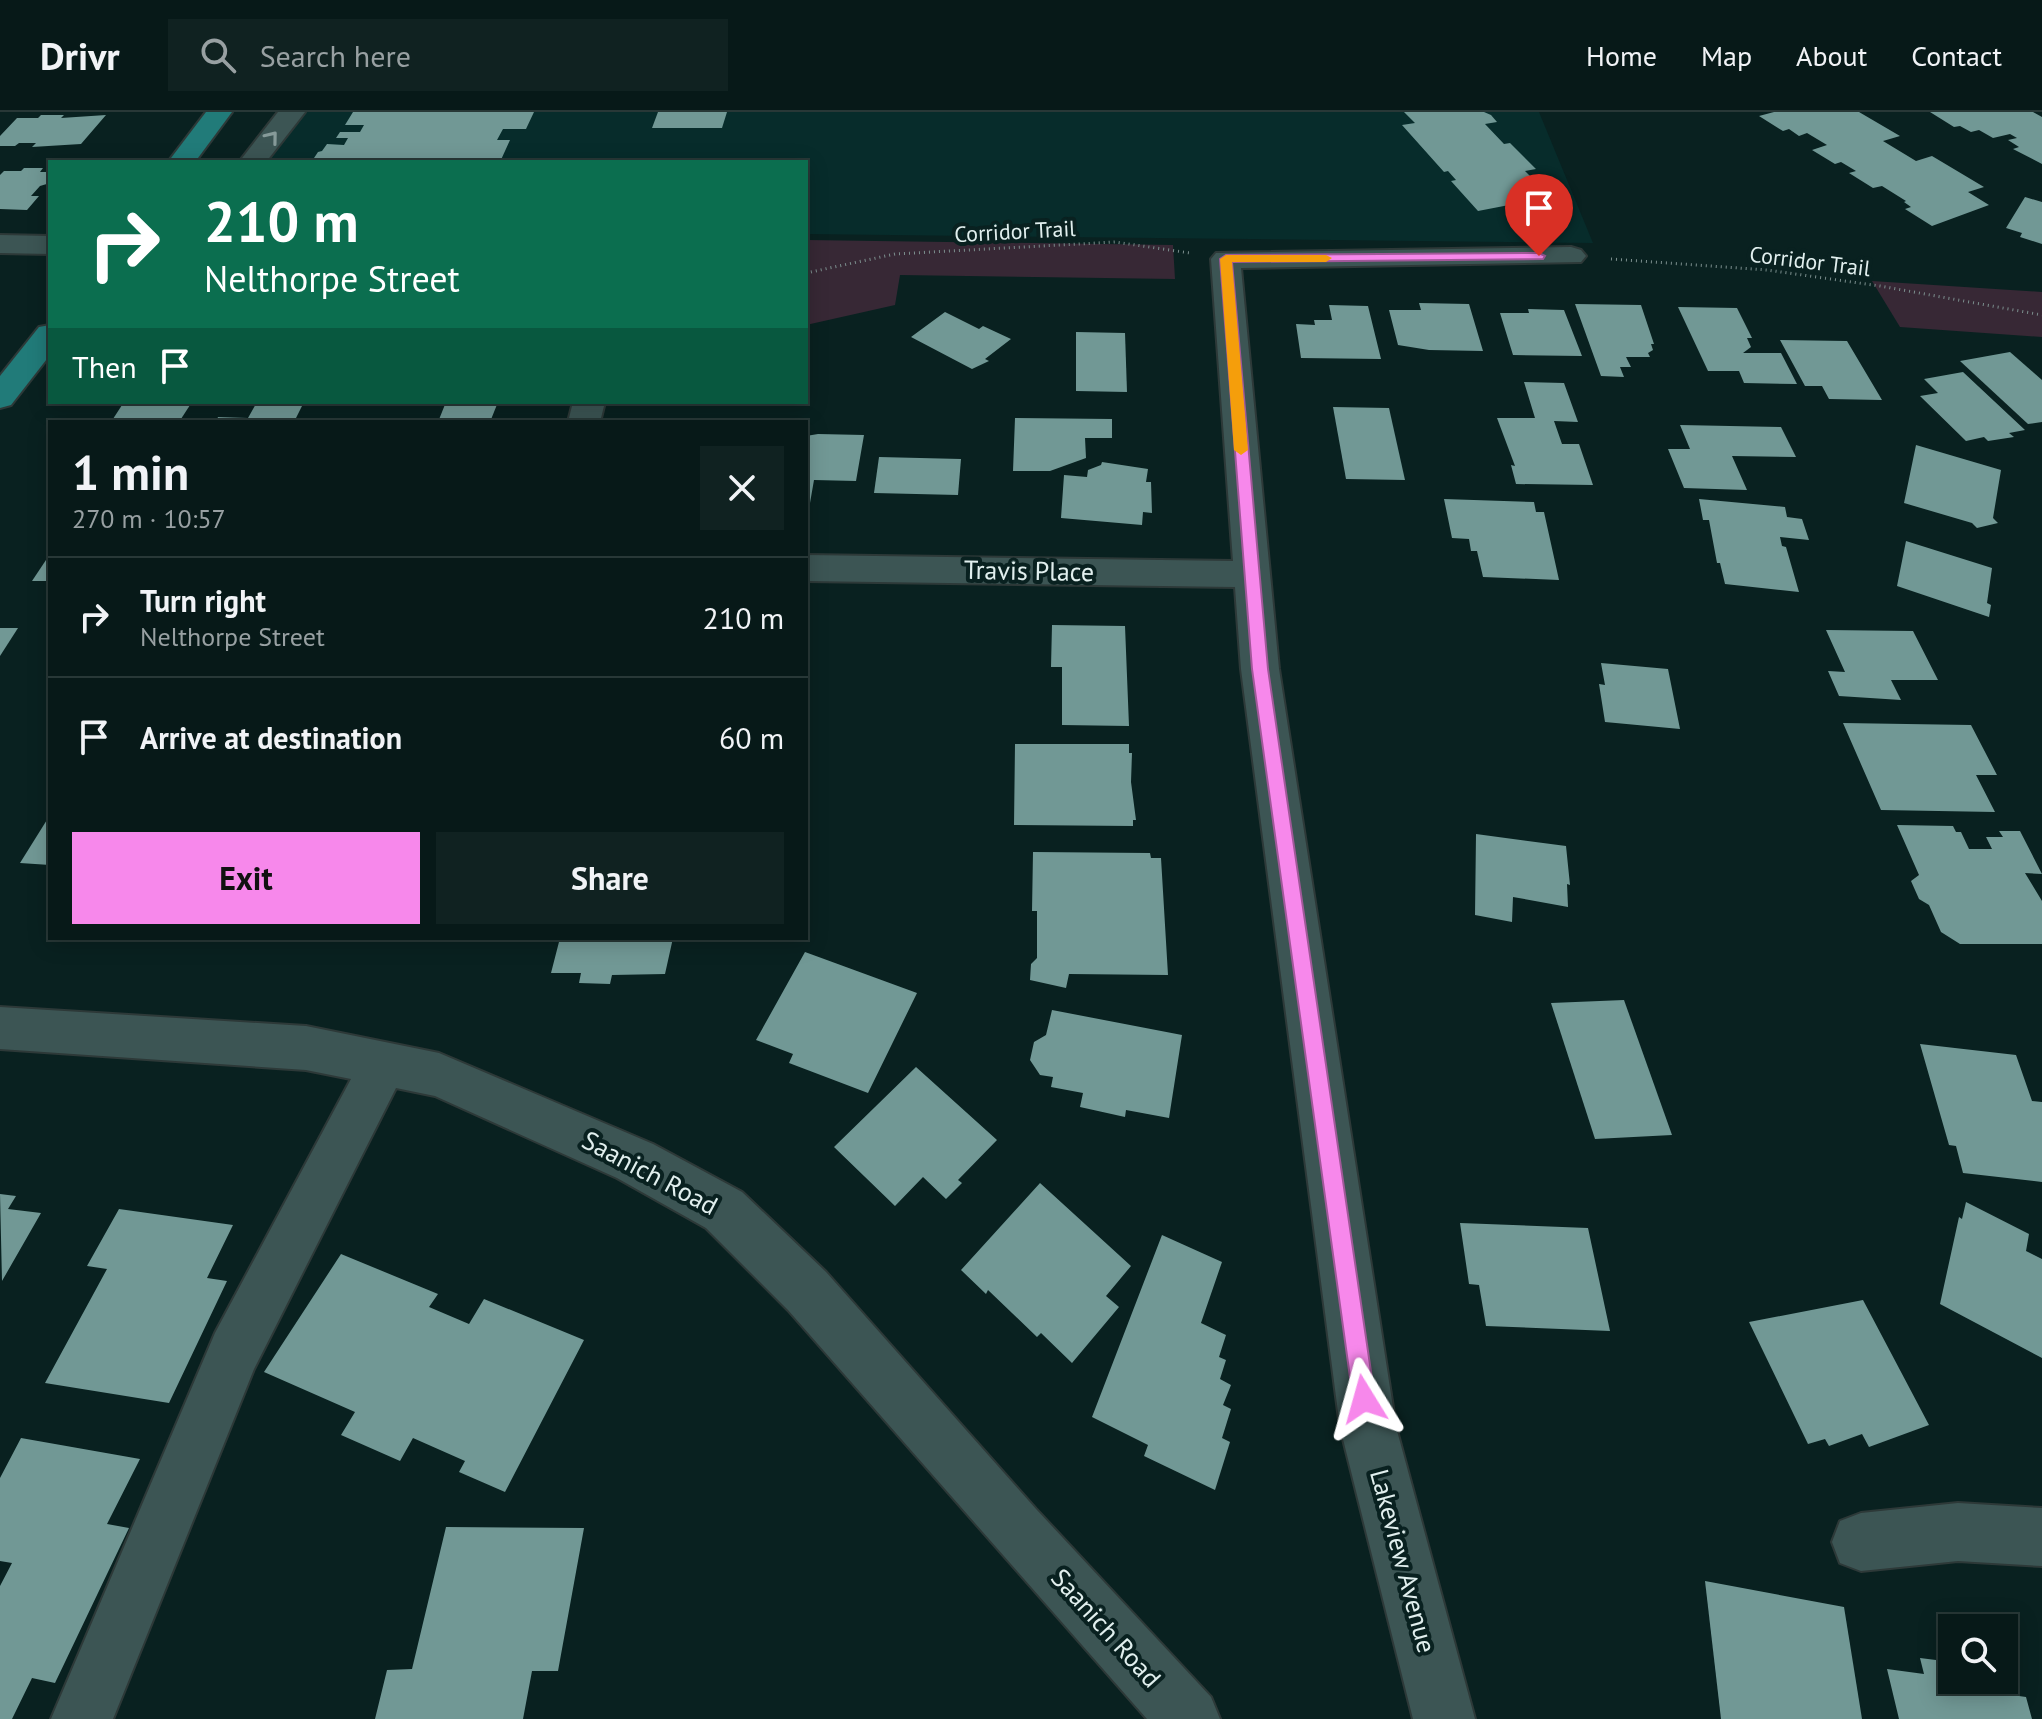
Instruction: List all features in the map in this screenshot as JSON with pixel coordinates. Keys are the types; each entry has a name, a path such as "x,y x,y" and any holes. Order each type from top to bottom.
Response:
{"main road":[{"path":"183,160 219,112"},
{"path":"0,398 48,337"}],"street":[{"path":"254,160 292,112"},
{"path":"0,244 48,245"},
{"path":"1226,259 1571,256"},
{"name":"Lakeview Avenue","path":"1226,259 1260,669 1368,1427 1444,1719"},
{"name":"Travis Place","path":"808,568 1251,574"},
{"name":"Saanich Road","path":"0,1028 306,1048 439,1075 635,1161 724,1210 807,1291 1016,1529 1189,1719"},
{"path":"82,1719 234,1352 384,1064"},
{"path":"1861,1542 1958,1532 2042,1537"}],"path":[{"name":"Corridor Trail","path":"808,273 895,254 1115,242 1226,259"},
{"name":"Corridor Trail","path":"1571,256 1767,270 1880,286 2042,315"}],"shaded area":[{"path":"286,112 1539,112 1593,243 808,234 808,160 252,160"},
{"path":"808,240 1173,245 1175,279 900,275 895,305 808,325"},
{"path":"1872,281 2042,292 2042,337 1900,327"}],"building":[{"path":"353,112 534,112 526,129 503,129 497,140 510,140 501,160 314,158 327,144 344,145 348,138 336,138 340,132 360,132 364,125 345,125"},
{"path":"658,112 727,112 722,128 652,128"},
{"path":"1404,112 1484,112 1491,115 1497,122 1485,124 1504,144 1510,143 1536,169 1525,171 1551,197 1478,211 1451,181 1456,180 1448,171 1444,172 1402,125 1415,123"},
{"path":"1774,112 1859,112 1900,136 1883,141 1916,161 1932,156 1984,187 1968,192 1989,205 1932,226 1905,209 1911,207 1906,201 1882,186 1873,188 1849,173 1856,171 1841,162 1835,164 1812,150 1827,145 1807,133 1799,136 1789,129 1783,131 1759,116"},
{"path":"1930,112 2033,112 2042,117 2042,164 2013,149 2019,147 2008,140 2017,138 2010,134 1993,138 1979,130 1971,132 1960,126 1954,127"},
{"path":"41,115 64,115 61,118 106,115 81,144 32,147 36,143 19,143 0,146 0,136 17,118 38,118"},
{"path":"24,168 43,168 40,172 48,172 48,184 40,186 31,196 39,196 27,210 0,209 0,175 4,171 21,171"},
{"path":"2025,197 2042,202 2042,244 2020,237 2022,233 2006,228"},
{"path":"1419,303 1469,304 1483,351 1429,350 1398,345 1389,310 1421,310"},
{"path":"1575,304 1641,305 1654,344 1651,344 1653,350 1648,353 1650,357 1626,357 1631,367 1620,367 1624,377 1601,376"},
{"path":"1329,305 1368,306 1381,359 1301,358 1296,324 1315,325 1314,320 1332,320"},
{"path":"1678,307 1737,308 1752,338 1747,338 1751,347 1743,353 1781,353 1797,384 1744,383 1739,371 1708,371"},
{"path":"1528,309 1564,310 1582,356 1513,355 1500,313 1529,313"},
{"path":"945,312 979,329 983,326 1011,339 985,359 989,361 972,369 911,337"},
{"path":"1076,332 1125,333 1127,392 1076,391"},
{"path":"1780,340 1847,341 1882,400 1829,399 1822,386 1805,386"},
{"path":"2010,352 2042,380 2042,422 2028,424 1960,361"},
{"path":"1963,372 2025,430 2009,433 2014,437 1988,441 1984,437 1966,441 1920,396 1938,393 1924,379"},
{"path":"1524,382 1564,383 1578,422 1554,421 1562,444 1579,444 1593,485 1516,484 1511,465 1515,466 1497,418 1535,418"},
{"path":"123,404 191,404 180,420 112,420"},
{"path":"256,404 303,404 295,420 217,420 218,417 248,418"},
{"path":"445,404 497,404 491,420 439,420"},
{"path":"1333,407 1389,408 1405,480 1346,479"},
{"path":"1015,418 1112,419 1112,438 1085,438 1086,458 1050,471 1013,471"},
{"path":"1680,425 1781,427 1796,457 1732,456 1747,490 1684,488 1668,449 1690,449"},
{"path":"864,435 856,481 814,480 810,503 808,503 808,436"},
{"path":"1916,445 2001,470 1993,518 1998,523 1977,528 1972,523 1904,503"},
{"path":"879,457 961,459 958,495 874,493"},
{"path":"1102,462 1148,469 1146,482 1151,482 1152,513 1143,512 1142,525 1061,518 1064,475 1087,477 1088,470"},
{"path":"1444,499 1534,502 1536,512 1544,512 1559,580 1483,577 1477,551 1471,551 1469,539 1452,538"},
{"path":"1699,499 1785,507 1787,517 1802,519 1809,540 1780,537 1782,546 1786,547 1799,592 1725,584 1720,563 1717,563 1709,520 1703,520"},
{"path":"1906,541 1992,568 1987,603 1991,605 1989,617 1897,586"},
{"path":"48,557 48,581 32,581"},
{"path":"1052,625 1125,626 1129,726 1062,725 1062,667 1051,667"},
{"path":"0,628 18,628 0,656"},
{"path":"1826,630 1913,631 1938,680 1891,680 1901,700 1839,696 1828,671 1845,672"},
{"path":"1601,663 1668,669 1680,729 1605,722 1599,684 1605,685"},
{"path":"1843,723 1971,725 1997,775 1976,775 1995,812 1881,810"},
{"path":"1015,744 1129,744 1136,820 1133,820 1133,826 1014,825"},
{"path":"48,818 48,865 20,863"},
{"path":"1897,825 1953,826 1956,832 1961,832 1969,849 1992,849 1986,837 2003,837 1999,831 2020,831 2042,874 2025,873 2042,901 2042,944 1960,944 1941,932 1929,905 1919,899 1911,881 1919,875"},
{"path":"1476,834 1566,846 1570,885 1567,884 1568,907 1513,897 1512,922 1475,915"},
{"path":"1033,852 1150,853 1151,858 1161,858 1168,975 1069,974 1066,988 1030,980 1031,964 1037,958 1037,911 1032,911"},
{"path":"559,940 673,940 665,974 612,975 610,984 579,983 581,973 551,973"},
{"path":"805,952 917,993 868,1093 789,1063 793,1054 756,1040"},
{"path":"1624,1000 1672,1135 1595,1139 1551,1003"},
{"path":"1052,1010 1182,1035 1169,1118 1126,1110 1125,1117 1080,1107 1083,1093 1051,1087 1053,1077 1040,1075 1030,1060 1034,1042 1046,1035"},
{"path":"1920,1044 2016,1055 2032,1101 2042,1102 2042,1182 1963,1173 1956,1146 1949,1145"},
{"path":"916,1067 997,1140 958,1180 962,1183 946,1199 923,1177 895,1206 834,1147"},
{"path":"1040,1183 1131,1266 1106,1296 1119,1307 1072,1363 1041,1333 1037,1337 988,1290 986,1294 961,1270"},
{"path":"0,1194 16,1196 8,1209 41,1213 2,1281"},
{"path":"1966,1202 2029,1234 2026,1251 2042,1259 2042,1358 1940,1304 1959,1217 1962,1219"},
{"path":"119,1209 233,1225 207,1278 227,1281 169,1403 45,1383 107,1269 87,1266"},
{"path":"1460,1223 1588,1228 1610,1331 1486,1326 1479,1285 1469,1284"},
{"path":"1162,1235 1222,1262 1201,1323 1226,1335 1219,1357 1226,1360 1220,1379 1231,1385 1223,1405 1231,1409 1222,1438 1230,1442 1215,1490 1144,1456 1148,1445 1092,1417"},
{"path":"341,1254 438,1294 429,1307 469,1324 484,1299 584,1340 505,1492 459,1472 465,1461 413,1438 400,1461 341,1435 355,1412 264,1372"},
{"path":"1863,1300 1929,1425 1869,1447 1862,1434 1829,1446 1825,1439 1808,1444 1749,1322"},
{"path":"21,1438 140,1459 107,1524 129,1528 55,1683 32,1678 12,1719 0,1719 0,1586 12,1563 0,1561 0,1478"},
{"path":"446,1527 584,1528 558,1671 532,1671 523,1719 375,1719 387,1670 412,1669"},
{"path":"1705,1581 1844,1607 1862,1719 1721,1719"},
{"path":"1920,1658 1938,1660 1938,1694 2026,1697 2032,1719 1899,1719 1887,1669 1924,1674"}],"slow traffic":[{"path":"1241,450 1226,259 1326,258"}],"route":[{"path":"1364,1399 1260,669 1226,259 1539,256"}]}
